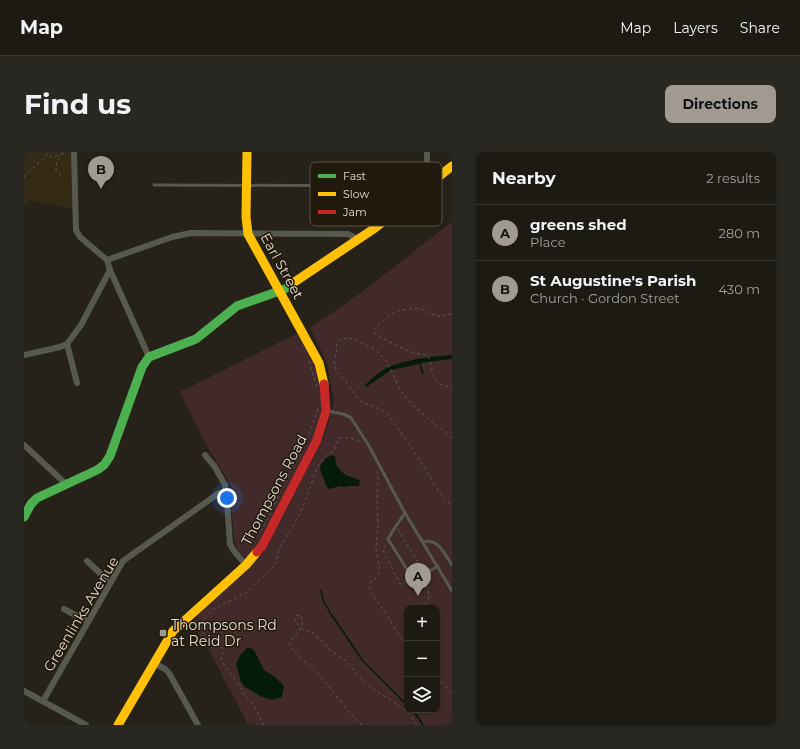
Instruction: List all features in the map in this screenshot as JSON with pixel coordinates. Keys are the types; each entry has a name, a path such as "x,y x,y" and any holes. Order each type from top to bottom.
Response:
{"street":[{"name":"Earl Street","path":"247,152 246,217 248,234 319,363"},
{"path":"427,152 428,162"},
{"path":"71,153 76,230 80,237 107,260 110,270 149,357"},
{"path":"442,174 452,166"},
{"path":"24,517 31,504 37,498 104,465 110,456 142,367 149,357 196,339 237,306 285,289 378,226"},
{"path":"107,260 182,234 348,234 358,239"},
{"path":"24,355 67,344 81,325 110,270"},
{"path":"67,344 77,383"},
{"name":"Thompsons Road","path":"118,725 173,631 246,566 259,550 317,440 326,411 325,387 319,363"},
{"path":"24,445 66,484"},
{"path":"205,455 215,467 224,485 227,501 230,544 246,566"},
{"name":"Greenlinks Avenue","path":"43,701 111,580 124,561 219,493 225,491"},
{"path":"87,561 102,575 111,580"},
{"path":"64,609 88,622"},
{"path":"154,664 165,669 169,673 198,725"},
{"path":"24,691 86,725"}],"lane":[{"path":"154,185 310,185"},
{"path":"326,411 343,414 350,417 369,446 405,513 452,591"},
{"path":"405,513 388,539 413,579 438,566"},
{"path":"423,542 431,541 438,544 452,565"}],"path":[{"path":"24,176 48,154 53,158 64,152 71,153"},
{"path":"61,175 56,171 56,162 59,156 64,152"},
{"path":"452,314 438,316 420,308 400,310 392,314 373,331 383,339 406,350 423,354 429,358 435,379 440,384 448,386 452,389"},
{"path":"452,438 409,402 402,393 392,370 381,354 374,348 353,339 341,339 336,343 337,349 334,362 336,370 360,401 382,410 389,416 417,456 440,494 452,506"},
{"path":"309,359 317,387"},
{"path":"260,533 308,437 318,411 319,404"},
{"path":"264,725 253,704 245,696 237,682 222,662 221,659 223,652 221,647 211,644 201,629 202,620 211,611 219,606 246,593 277,562 281,545 299,515 308,494 316,467 334,450 338,440 344,437 356,439 360,441 365,448"},
{"path":"376,467 378,473 378,524 376,550 380,571 376,578 370,582 368,586 371,593 404,642"},
{"path":"396,526 425,574"},
{"path":"388,539 383,550 400,584 413,579"},
{"path":"420,576 429,593 428,602 422,605"},
{"path":"362,725 353,717 324,680 297,655 291,647 289,643 302,628 303,618 298,615 295,616 295,622 302,628 318,637 329,649 345,660 373,689 397,704 408,713 417,725"},
{"path":"440,680 452,693"}],"shaded area":[{"path":"24,152 74,152 75,210 30,200 24,206"},
{"path":"452,222 452,725 252,725 250,722 250,725 248,725 209,650 202,642 193,622 199,614 261,557 325,435 334,401 327,363 310,328 362,292"},
{"path":"298,333 316,366 322,400 320,417 313,441 257,547 247,558 242,555 234,540 231,495 232,487 208,448 180,392"},
{"path":"452,355 452,359 427,362 391,370 366,387 365,385 379,372 400,363 435,356"},
{"path":"332,455 335,456 336,465 341,471 350,477 360,480 359,486 340,486 329,489 326,486 320,466 326,458"},
{"path":"247,648 254,650 264,670 275,677 284,686 282,697 272,700 262,697 245,687 241,682 236,664 241,654"}],"waterway":[{"path":"419,362 423,373"},
{"path":"321,590 323,600 331,614 363,661 404,702"},
{"path":"415,713 423,725"}],"traffic: fast":[{"path":"24,517 31,504 37,498 97,470 104,465 110,456 142,367 149,357 196,339 237,306 285,289 293,283"}],"traffic: slow":[{"path":"247,152 246,217 248,234 319,363 324,384"},
{"path":"442,174 452,166"},
{"path":"293,283 377,226"},
{"path":"118,725 173,631 246,565 257,552"}],"traffic: jam":[{"path":"257,552 262,546 317,440 326,411 324,384"}],"place":[{"name":"St Augustine's Parish","path":"101,189"},
{"name":"greens shed","path":"418,596"},
{"name":"Thompsons Rd at Reid Dr","path":"163,633"}]}
